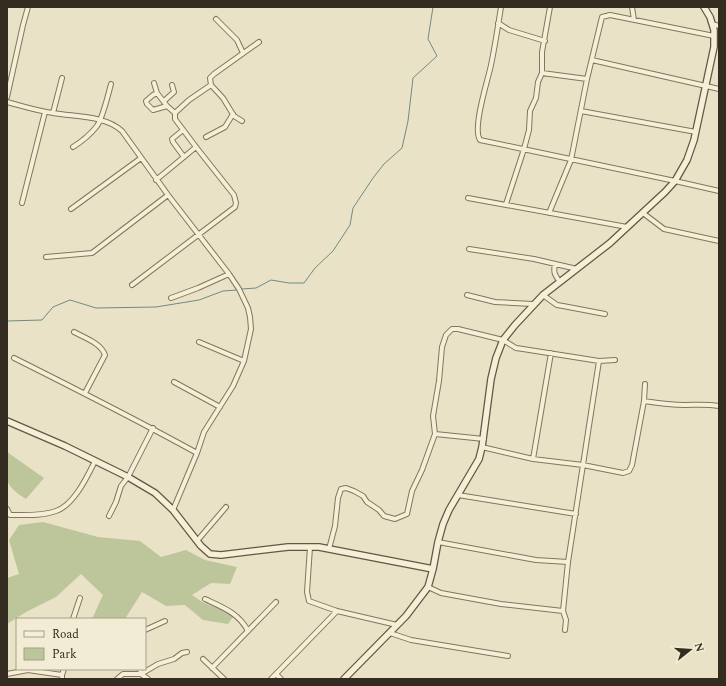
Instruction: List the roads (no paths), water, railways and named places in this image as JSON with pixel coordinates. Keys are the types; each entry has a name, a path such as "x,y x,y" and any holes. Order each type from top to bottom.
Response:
{"street":[{"path":"7,97 28,7"},
{"path":"501,7 491,65 481,106 478,137 484,141 719,191"},
{"path":"506,204 524,149 530,111 536,98 538,82 542,73 541,60 550,7"},
{"path":"632,7 634,20"},
{"path":"344,679 416,605 428,587 443,524 449,510 479,459 484,439 491,378 496,358 503,340 543,295 610,243 675,181 691,149 696,132 714,47 712,24 704,7"},
{"path":"550,213 571,160 587,79 602,17 610,15 714,36"},
{"path":"216,19 237,40 243,53"},
{"path":"498,23 508,30 545,41"},
{"path":"712,24 719,26"},
{"path":"242,121 233,114 223,98 211,85 210,80 211,76 259,42"},
{"path":"592,60 719,89"},
{"path":"542,73 587,79"},
{"path":"53,114 62,78"},
{"path":"154,83 157,93 164,101 166,106 175,113"},
{"path":"73,148 97,126 111,84"},
{"path":"164,101 174,92 172,85"},
{"path":"132,285 235,207 236,203 234,195 175,119 175,113 189,100 211,85"},
{"path":"157,93 148,98 146,101 147,104 153,110 166,106"},
{"path":"7,102 53,114 99,120 117,127 122,131 156,180 229,274 248,308 251,329 244,361 233,386 204,432 197,453 173,510"},
{"path":"581,111 696,132"},
{"path":"22,203 45,112"},
{"path":"206,137 225,127 233,114"},
{"path":"183,130 172,139 184,157"},
{"path":"156,180 196,147"},
{"path":"71,209 141,158"},
{"path":"46,257 92,253 168,195"},
{"path":"468,198 627,227"},
{"path":"643,213 664,229 719,241"},
{"path":"470,249 577,269"},
{"path":"556,264 554,275 560,282"},
{"path":"171,298 229,274"},
{"path":"467,295 495,302 534,304"},
{"path":"543,295 557,305 605,314"},
{"path":"329,549 335,526 338,498 341,489 346,488 363,496 369,503 387,517 397,519 407,514 412,491 422,470 435,434 433,416 439,381 442,347 446,335 452,329 458,329 503,340 516,348 599,361 615,360"},
{"path":"74,332 102,348 105,355 85,393"},
{"path":"199,342 244,361"},
{"path":"533,459 551,353"},
{"path":"14,358 153,428 197,453"},
{"path":"565,630 566,620 563,611 568,562 599,361"},
{"path":"174,382 220,407"},
{"path":"482,447 533,459 583,465 623,473 631,469 644,401 645,384"},
{"path":"644,401 663,404 703,404 719,406"},
{"path":"7,421 58,443 128,477 155,493 173,510 197,541 210,554 217,555 288,547 310,547 329,549 433,569"},
{"path":"109,516 116,502 121,486 128,477 153,428"},
{"path":"435,434 484,439"},
{"path":"7,509 10,515 34,515 57,511 68,503 79,491 95,461"},
{"path":"458,495 576,514"},
{"path":"197,541 226,508"},
{"path":"438,542 536,560 568,562"},
{"path":"310,547 307,592 310,602 337,611 397,625"},
{"path":"428,587 441,593 501,604 563,611"},
{"path":"73,618 80,598"},
{"path":"205,599 229,610 243,623 248,631"},
{"path":"212,668 276,602"},
{"path":"271,679 337,611"},
{"path":"146,630 165,621"},
{"path":"390,633 411,640 508,656"},
{"path":"146,669 186,652"},
{"path":"203,659 224,679"},
{"path":"7,674 23,670 32,670 62,677"},
{"path":"117,679 123,674 140,671 148,679"},
{"path":"276,674 281,679"}],"waterway":[{"path":"242,289 256,288 271,280 289,283 304,283 315,268 333,251 350,225 353,208 373,178 384,164 402,148 408,121 413,78 437,56 428,39 433,7"},
{"path":"7,321 42,320 53,307 70,300 96,308 156,307 199,300 223,291 237,290"}]}
